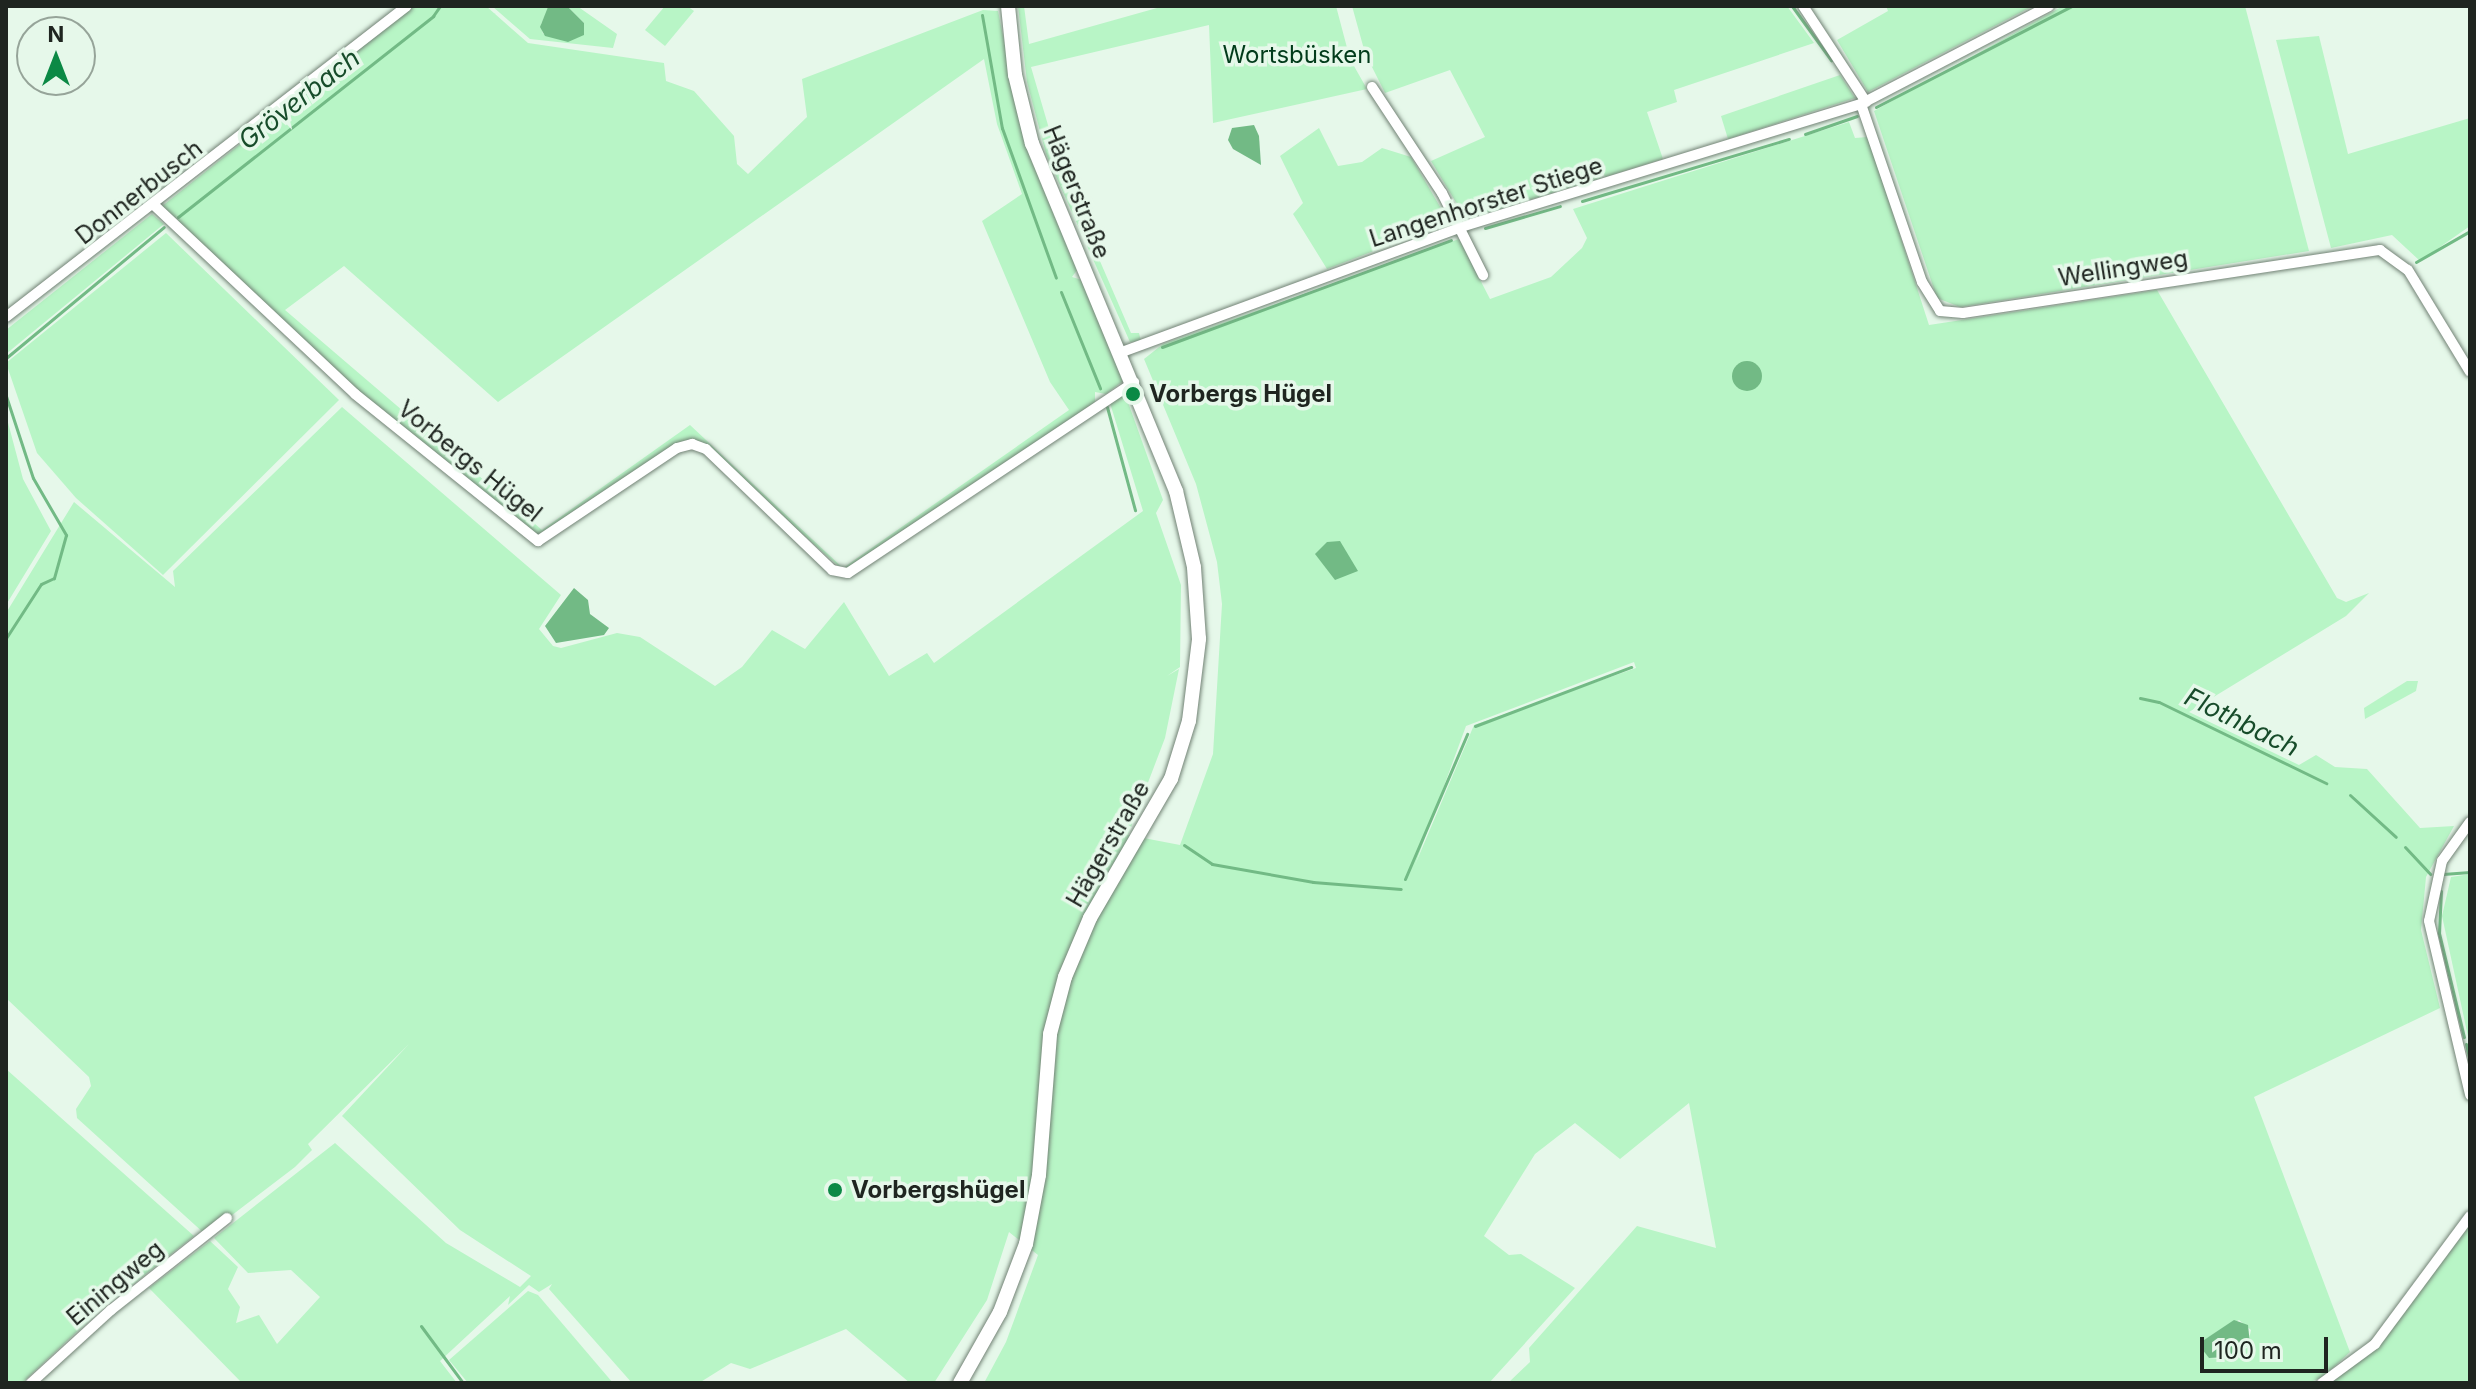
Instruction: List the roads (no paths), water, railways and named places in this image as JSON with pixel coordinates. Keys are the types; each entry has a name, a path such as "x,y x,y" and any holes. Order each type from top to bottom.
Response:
{"main road":[{"name":"Hägerstraße","path":"960,1383 1000,1312 1026,1244 1039,1175 1050,1034 1065,977 1090,918 1165,793 1193,705 1199,639 1193,559 1171,477 1122,352 1032,144 1015,75 1008,6"}],"street":[{"name":"Donnerbusch","path":"6,317 155,206 407,6"},
{"path":"1803,6 1864,103"},
{"name":"Langenhorster Stiege","path":"1122,352 1461,227 1864,103 2049,6"},
{"path":"1372,87 1461,227 1483,275"},
{"name":"Wellingweg","path":"1864,103 1922,282 1940,311 1963,313 2375,249 2390,253 2408,270 2470,372"},
{"name":"Vorbergs Hügel","path":"155,206 355,394 535,540 550,537 677,448 692,444 706,449 832,570 848,573 1134,382"},
{"path":"2470,822 2442,861 2429,921 2470,1095"},
{"path":"2322,1383 2375,1344 2470,1216"},
{"name":"Einingweg","path":"31,1383 111,1310 227,1218"}],"waterway":[{"name":"Gröverbach","path":"178,217 433,16 440,6"},
{"path":"1792,6 1831,60"},
{"path":"1876,107 2072,6"},
{"path":"982,15 1002,128 1056,278"},
{"path":"1805,134 1857,116"},
{"path":"1582,201 1789,139"},
{"path":"1485,228 1560,206"},
{"name":"Gröverbach","path":"6,358 164,227"},
{"path":"2416,262 2470,231"},
{"path":"1162,347 1451,240"},
{"path":"1061,292 1100,388"},
{"name":"Gröverbach","path":"6,396 33,478 66,535 54,578 41,584 6,638"},
{"path":"1107,407 1135,510"},
{"path":"1475,726 1631,667"},
{"name":"Flothbach","path":"2140,698 2159,702 2326,783"},
{"path":"1405,879 1467,734"},
{"name":"Flothbach","path":"2350,795 2396,837"},
{"path":"1184,845 1212,864 1313,882 1401,889"},
{"path":"2405,847 2430,874"},
{"name":"Flothbach","path":"2443,874 2470,872"},
{"name":"Flothbach","path":"2441,891 2439,933 2464,1037"},
{"name":"Flothbach","path":"2466,1044 2470,1061"},
{"path":"421,1326 463,1383"}],"place":[{"name":"Vorbergs Hügel","path":"1133,394"},
{"name":"Vorbergshügel","path":"835,1190"}],"park label":[{"name":"Wortsbüsken","path":"1297,55"}]}
